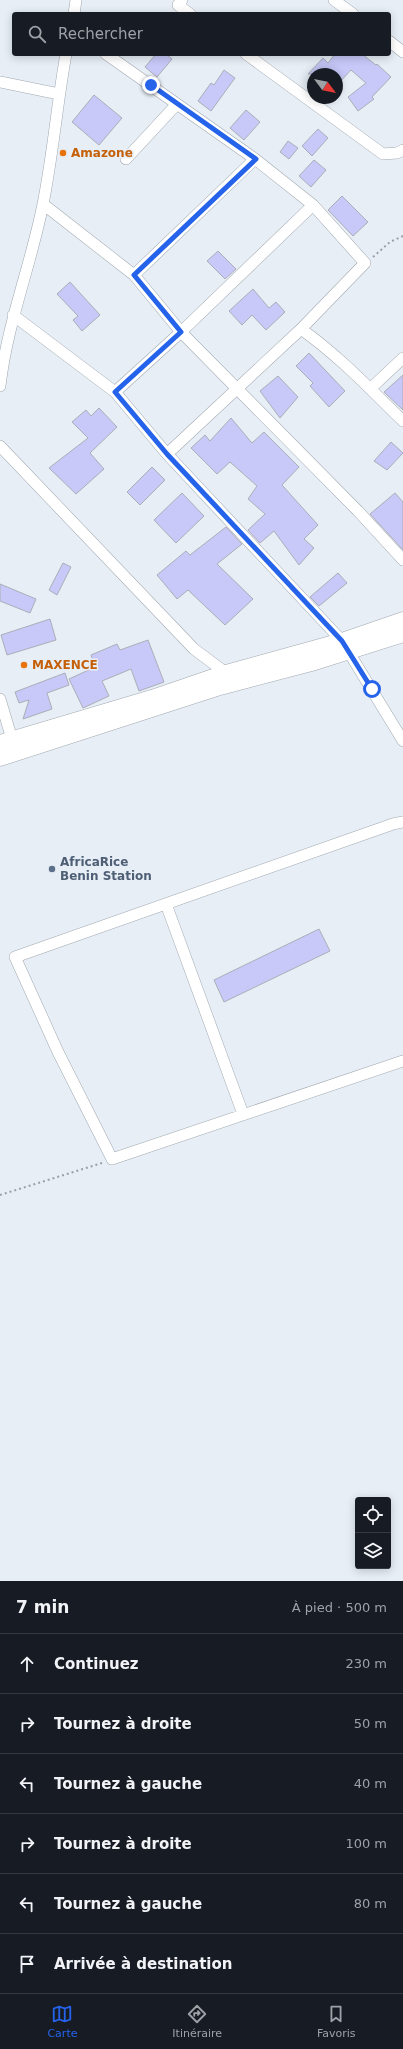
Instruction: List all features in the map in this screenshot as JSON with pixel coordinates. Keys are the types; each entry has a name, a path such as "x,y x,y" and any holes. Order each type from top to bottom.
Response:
{"main road":[{"path":"346,646 403,620"},
{"path":"0,758 9,745 152,698 346,646 403,634"}],"street":[{"path":"74,12 76,0"},
{"path":"182,0 178,5 187,12"},
{"path":"334,0 350,12"},
{"path":"391,43 403,52"},
{"path":"0,386 1,372 13,315 43,204 58,94 66,56"},
{"path":"109,56 256,159 313,205 365,263 300,329 167,454"},
{"path":"249,56 383,154 397,153 403,150"},
{"path":"0,82 58,94"},
{"path":"126,159 177,104"},
{"path":"134,275 256,159"},
{"path":"43,204 134,275 181,332 403,560"},
{"path":"115,392 181,332 313,205"},
{"path":"13,315 115,392 167,454 346,646 403,741"},
{"path":"300,329 321,344 403,421"},
{"path":"370,389 403,358"},
{"path":"0,446 194,649 227,679"},
{"path":"0,699 9,745"},
{"path":"403,822 15,957 58,1052 112,1159 403,1061"},
{"path":"166,904 243,1114"}],"path":[{"path":"365,263 390,242 403,236"},
{"path":"0,1195 112,1159"}],"building":[{"path":"154,56 168,56 172,59 157,77 145,67"},
{"path":"333,56 365,56 376,65 377,64 391,77 372,97 374,99 358,111 348,97 366,83 351,70 343,79 343,68 314,68 323,58 328,63"},
{"path":"224,70 235,78 211,111 198,101 211,83 214,85"},
{"path":"94,95 122,118 99,145 72,122"},
{"path":"246,110 260,122 244,140 230,128"},
{"path":"318,129 328,138 312,156 302,146"},
{"path":"288,141 298,148 289,159 280,152"},
{"path":"314,160 326,170 311,187 299,176"},
{"path":"342,196 368,222 353,236 328,210"},
{"path":"218,251 236,269 225,279 207,261"},
{"path":"70,282 100,315 82,331 73,320 78,316 57,294"},
{"path":"253,289 269,308 276,302 285,312 266,330 252,315 242,325 229,311"},
{"path":"309,353 345,391 329,407 310,386 313,383 296,366"},
{"path":"403,375 403,410 384,392"},
{"path":"278,376 298,397 280,418 260,391"},
{"path":"99,408 117,427 90,453 104,469 76,494 49,468 88,438 72,422 86,410 91,416"},
{"path":"231,418 252,443 264,432 299,467 282,485 318,525 304,539 314,548 299,565 274,531 260,543 248,530 265,514 248,499 257,486 230,462 217,474 191,448 205,435 210,441"},
{"path":"391,442 403,453 387,470 374,461"},
{"path":"152,467 165,480 140,505 127,492"},
{"path":"182,493 204,516 176,543 154,520"},
{"path":"395,493 403,502 403,550 370,514"},
{"path":"226,527 242,544 217,564 253,599 225,625 188,590 177,599 157,575 186,551 190,555"},
{"path":"63,563 71,567 57,595 49,590"},
{"path":"338,573 347,583 319,606 310,597"},
{"path":"0,584 36,599 30,613 0,601"},
{"path":"50,619 56,640 7,655 1,635"},
{"path":"148,640 164,682 139,691 131,669 102,681 109,696 83,708 69,679 95,667 91,655 117,644 120,650"},
{"path":"65,673 69,685 47,693 52,709 23,719 29,700 19,703 15,692"},
{"path":"319,929 330,951 224,1002 214,980"}],"place":[{"name":"Amazone","path":"63,153"},
{"name":"MAXENCE","path":"24,665"},
{"name":"AfricaRice Benin Station","path":"52,869"}],"route":[{"path":"151,85 256,159 134,275 181,332 115,392 167,454 342,641 372,689"}]}
